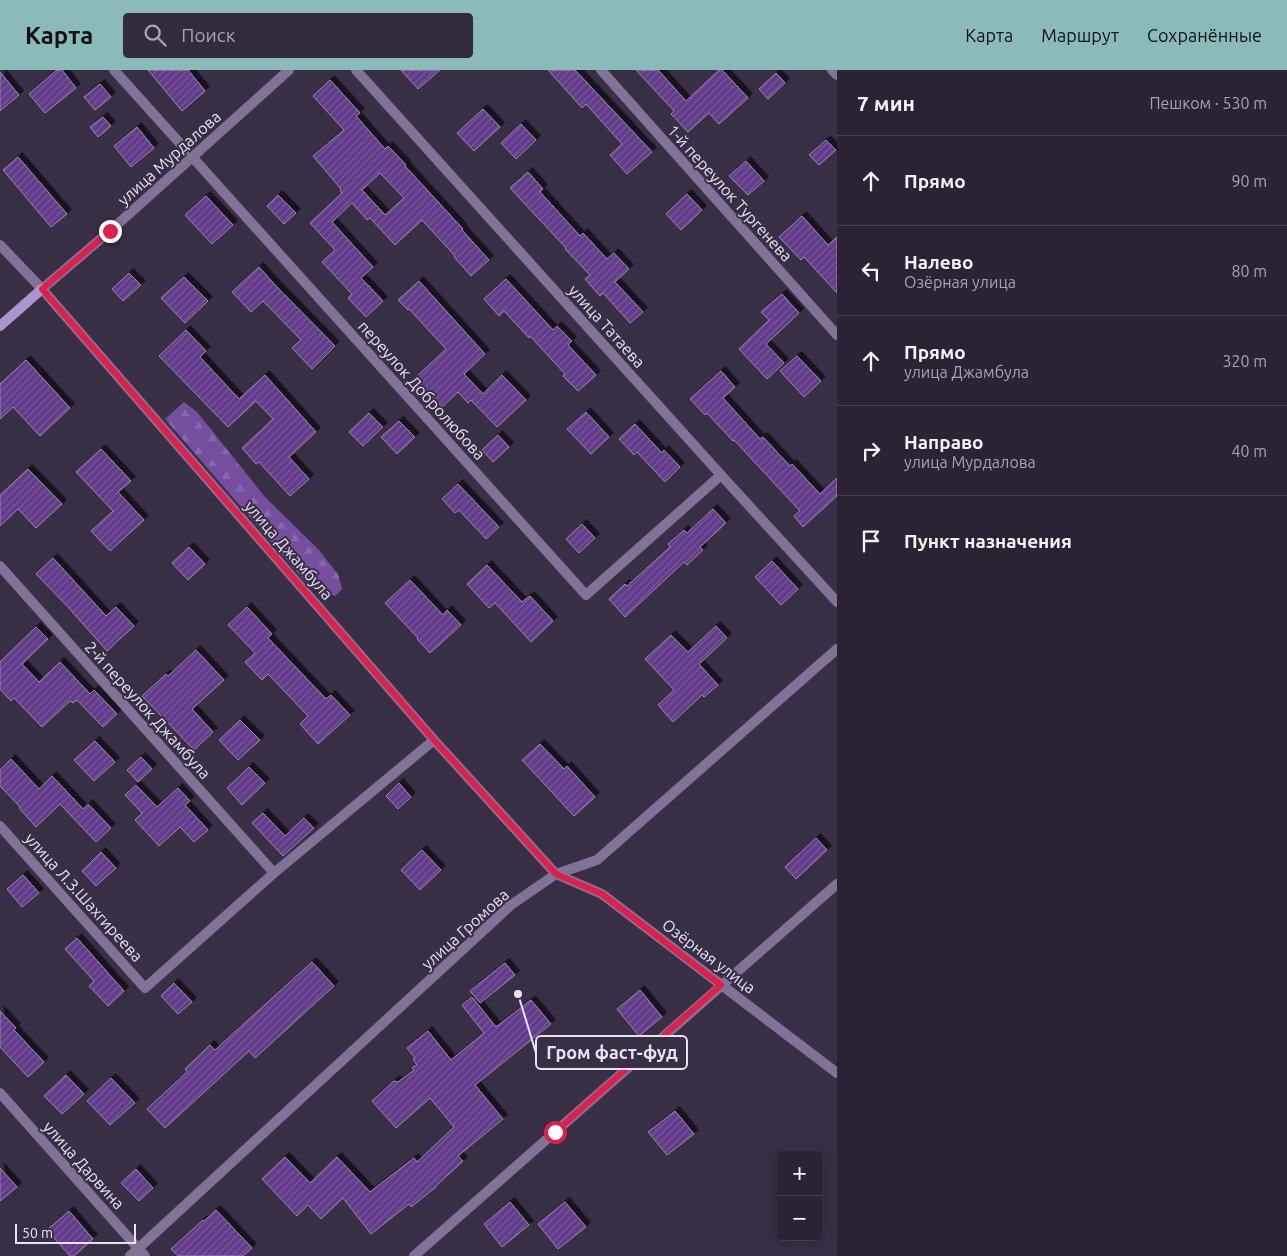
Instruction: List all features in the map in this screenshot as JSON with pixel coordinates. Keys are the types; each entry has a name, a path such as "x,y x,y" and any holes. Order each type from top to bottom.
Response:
{"street":[{"name":"переулок Добролюбова","path":"114,70 586,595 721,475"},
{"name":"улица Мурдалова","path":"0,326 110,231 289,70"},
{"name":"улица Татаева","path":"356,70 837,602"},
{"name":"1-й переулок Тургенева","path":"601,70 837,335"},
{"path":"832,70 837,75"},
{"name":"улица Джамбула","path":"0,245 42,289 434,740 556,874"},
{"name":"2-й переулок Джамбула","path":"0,566 274,873"},
{"name":"улица Громова","path":"130,1256 142,1252 511,905 556,874 597,860 837,650"},
{"path":"274,873 434,740"},
{"name":"улица Л.З.Шахгиреева","path":"0,826 145,988 274,873"},
{"name":"Озёрная улица","path":"556,874 602,894 837,1072"},
{"path":"414,1256 837,884"},
{"name":"улица Дарвина","path":"0,1093 142,1252"}],"green space":[{"path":"184,402 197,412 265,497 318,549 338,574 342,589 335,596 319,589 311,588 165,419"}],"building":[{"path":"57,70 62,70 76,88 45,113 29,94"},
{"path":"148,70 188,70 205,91 182,111"},
{"path":"401,70 440,70 418,89"},
{"path":"548,70 575,70 652,152 627,174 610,155 622,144 586,104 582,108"},
{"path":"636,70 658,70 686,101 719,70 722,70 748,98 719,124 709,113 688,132 671,114 674,111"},
{"path":"0,72 19,95 0,111"},
{"path":"776,73 785,83 768,99 759,89"},
{"path":"330,80 360,113 356,116 385,149 388,146 406,165 489,260 471,276 422,220 395,245 370,218 367,220 352,203 332,222 373,267 361,278 383,301 366,317 348,298 352,294 322,262 335,250 310,223 342,193 341,189 313,156 344,130 313,96","holes":["380,173 404,198 385,215 362,190"]},
{"path":"100,84 111,97 95,110 84,97"},
{"path":"483,109 500,127 474,151 457,133"},
{"path":"103,117 111,126 98,137 90,127"},
{"path":"521,124 536,140 516,159 501,143"},
{"path":"137,127 154,148 131,167 114,146"},
{"path":"826,140 836,150 819,165 809,155"},
{"path":"18,157 67,214 51,227 3,170"},
{"path":"746,161 764,181 748,195 729,176"},
{"path":"528,172 543,189 540,192 580,236 583,233 607,259 614,253 629,269 615,282 643,312 630,323 603,293 600,296 585,279 590,275 510,188"},
{"path":"687,194 702,210 681,230 666,214"},
{"path":"278,195 296,213 284,224 267,206"},
{"path":"206,196 233,225 212,244 185,215"},
{"path":"802,216 828,245 837,237 837,293 804,257 801,260 779,237"},
{"path":"259,267 335,346 312,369 292,348 301,340 263,301 251,312 232,292"},
{"path":"129,273 141,285 123,301 112,289"},
{"path":"184,277 208,301 185,323 161,298"},
{"path":"506,279 553,330 557,326 572,341 568,345 596,375 578,391 530,336 529,338 504,311 499,316 484,299"},
{"path":"419,281 485,354 464,374 483,394 502,375 526,400 497,427 471,400 468,403 458,392 442,407 415,378 446,349 409,309 398,300"},
{"path":"782,294 799,313 766,344 784,363 767,379 739,349 769,320 761,312"},
{"path":"186,330 206,351 200,357 239,399 265,375 316,432 289,457 309,479 290,496 259,462 256,464 242,448 273,419 256,401 228,427 159,356"},
{"path":"797,356 821,381 804,397 780,371"},
{"path":"26,360 70,408 40,436 13,407 0,419 0,384"},
{"path":"721,371 735,387 723,398 760,439 763,437 820,494 837,478 837,496 803,527 794,516 800,511 734,440 690,399"},
{"path":"586,412 609,437 591,454 567,429"},
{"path":"369,413 383,427 363,446 349,432"},
{"path":"399,421 415,437 397,454 381,437"},
{"path":"635,424 662,453 664,450 680,467 665,482 637,452 634,455 619,439"},
{"path":"498,435 509,447 493,462 482,450"},
{"path":"101,449 131,481 118,492 144,520 110,551 91,531 113,511 76,472"},
{"path":"28,469 62,504 36,528 18,509 0,526 0,495"},
{"path":"458,484 499,527 486,539 459,510 455,513 442,499"},
{"path":"713,509 726,523 700,547 703,550 687,565 684,562 625,617 609,599 625,584 627,586 670,547 668,544 684,530 687,533"},
{"path":"582,524 595,538 579,553 566,539"},
{"path":"189,547 205,564 188,580 172,563"},
{"path":"53,558 106,616 116,607 134,626 107,651 36,574"},
{"path":"772,561 798,589 781,605 755,577"},
{"path":"487,565 522,602 530,596 553,621 531,642 495,603 489,608 467,584"},
{"path":"410,580 443,615 447,610 461,625 430,653 385,603"},
{"path":"247,607 272,634 268,638 326,699 331,695 350,715 318,744 300,724 308,716 268,674 262,680 245,662 255,653 228,625"},
{"path":"716,626 727,638 699,664 718,685 704,697 702,695 673,722 658,705 674,690 645,659 671,635 688,652"},
{"path":"36,627 48,639 22,664 39,682 60,662 90,694 94,690 117,714 103,727 77,700 73,703 70,701 42,727 14,698 11,701 0,689 0,662"},
{"path":"196,650 224,680 192,709 213,732 194,750 142,696 166,674 168,676"},
{"path":"240,720 260,740 238,760 219,740"},
{"path":"95,741 115,762 94,781 74,760"},
{"path":"540,744 564,769 567,766 595,797 574,816 522,760"},
{"path":"141,757 152,769 138,782 127,770"},
{"path":"11,759 39,789 52,776 83,809 88,804 111,828 96,842 60,804 36,827 0,786 0,770"},
{"path":"249,767 265,783 242,805 227,788"},
{"path":"399,783 411,797 398,809 386,796"},
{"path":"136,785 157,807 178,788 190,801 185,805 208,830 194,842 180,827 159,846 135,820 142,813 125,795"},
{"path":"263,813 285,836 304,818 314,828 283,856 252,823"},
{"path":"816,838 827,850 796,879 785,867"},
{"path":"422,850 441,870 420,890 401,870"},
{"path":"101,852 116,868 96,886 82,871"},
{"path":"23,875 39,893 22,907 7,889"},
{"path":"77,938 124,991 108,1006 89,986 94,981 65,949"},
{"path":"312,962 334,986 255,1058 249,1051 165,1128 147,1109 187,1072 185,1069 210,1045 215,1050"},
{"path":"505,963 515,975 480,1003 470,991"},
{"path":"174,983 192,1002 178,1014 161,996"},
{"path":"640,990 662,1017 639,1036 617,1009"},
{"path":"472,997 496,1027 531,1000 551,1024 475,1085 503,1119 458,1156 463,1161 436,1187 411,1207 409,1204 371,1234 343,1198 321,1219 308,1205 297,1216 262,1179 285,1157 310,1183 337,1157 370,1192 414,1158 417,1162 454,1127 430,1098 396,1128 372,1101 394,1081 398,1082 414,1070 412,1068 417,1065 413,1059 415,1058 407,1048 428,1031 451,1060 484,1033 462,1005"},
{"path":"0,1011 16,1028 14,1030 44,1062 28,1077 0,1047"},
{"path":"66,1075 84,1094 62,1114 44,1096"},
{"path":"111,1078 135,1103 110,1125 87,1101"},
{"path":"675,1111 694,1134 667,1155 648,1132"},
{"path":"0,1168 17,1187 0,1201"},
{"path":"136,1169 153,1188 139,1201 121,1183"},
{"path":"510,1202 529,1225 502,1247 484,1224"},
{"path":"565,1202 586,1227 558,1249 538,1224"},
{"path":"216,1210 252,1248 243,1256 178,1256 171,1249"},
{"path":"69,1211 93,1239 74,1256 70,1256 47,1230"}],"place":[{"name":"Гром фаст-фуд","path":"518,994"}],"route":[{"path":"110,231 42,289 434,740 556,874 602,894 721,985 555,1132"}]}
